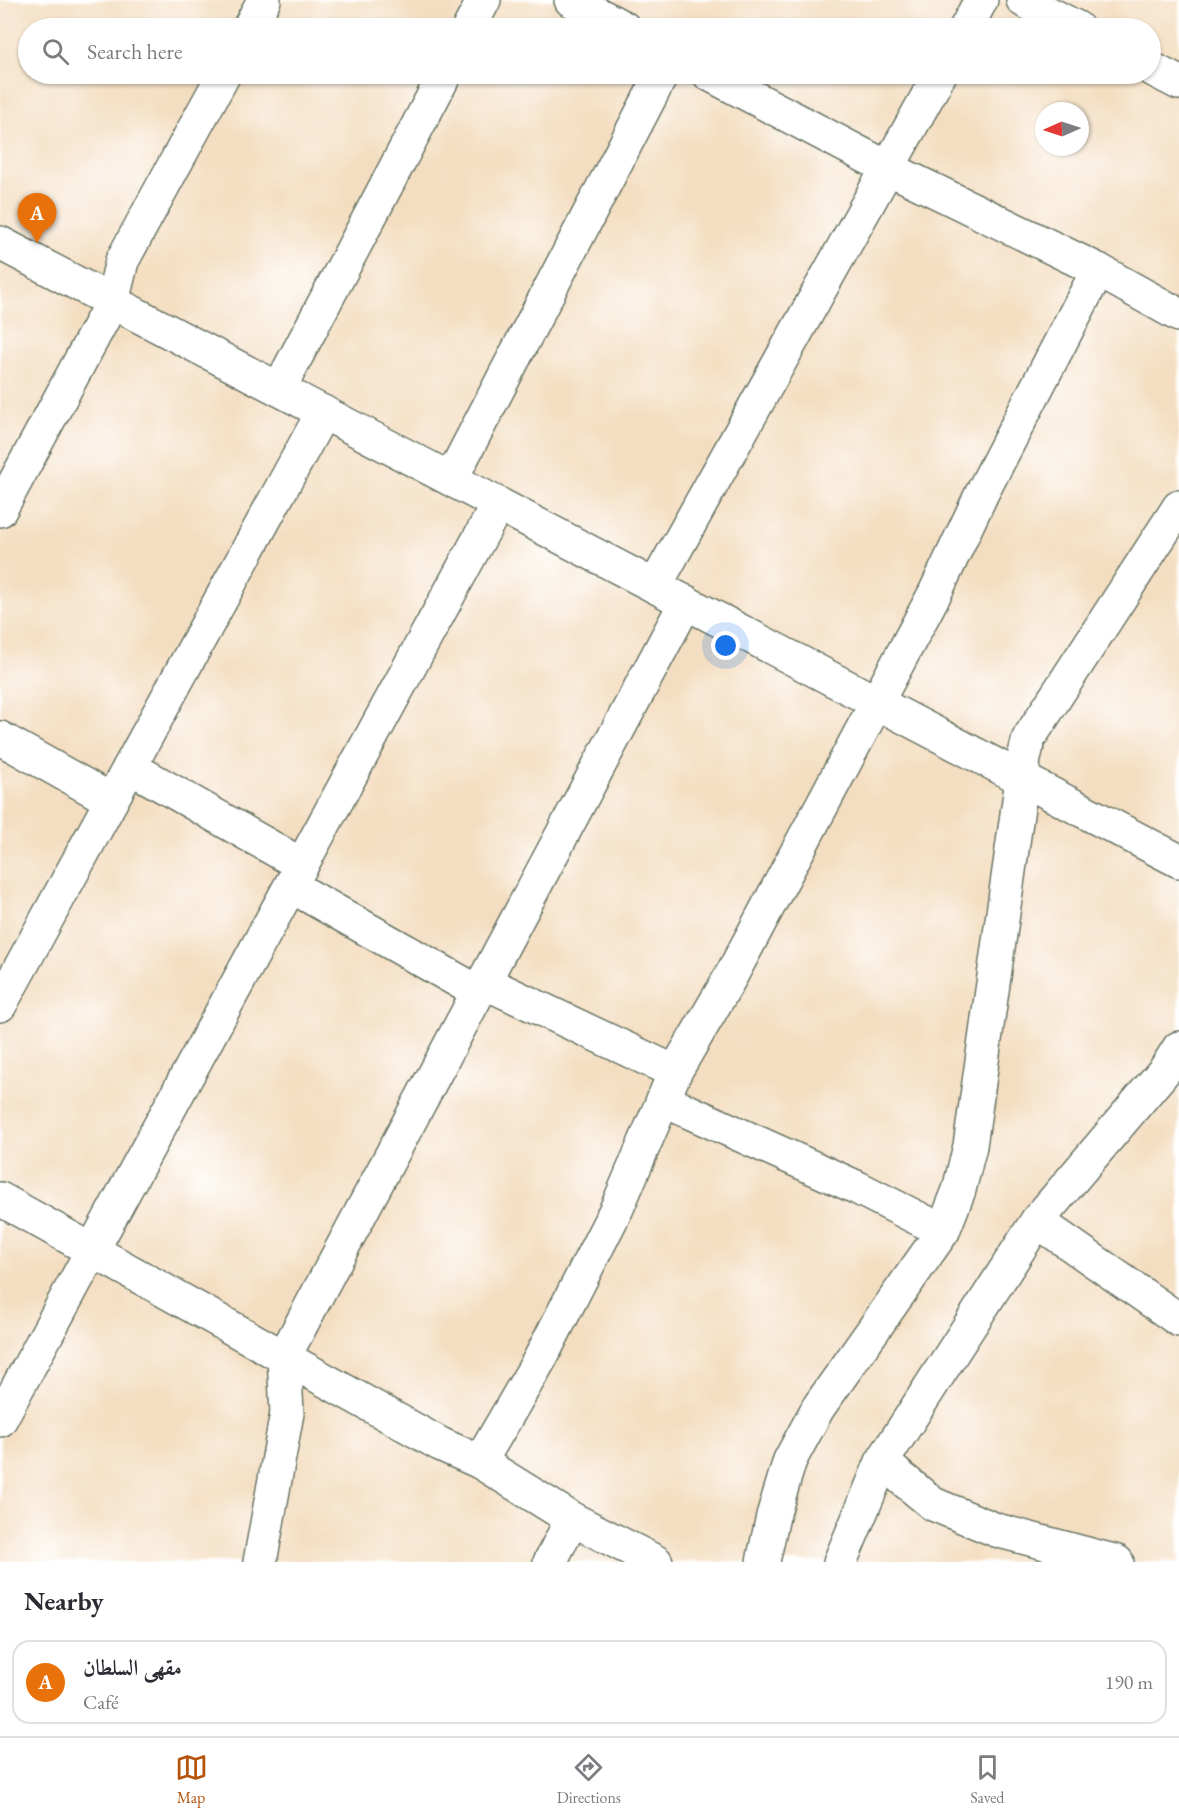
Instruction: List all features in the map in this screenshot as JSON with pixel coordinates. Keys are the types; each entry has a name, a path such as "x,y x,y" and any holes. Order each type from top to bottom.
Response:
{"street":[{"path":"254,18 264,0"},
{"path":"474,18 484,0"},
{"path":"571,0 605,18"},
{"path":"971,18 981,0"},
{"path":"1023,0 1058,18"},
{"path":"1161,74 1179,83"},
{"path":"0,510 112,302 122,261 219,84"},
{"path":"279,389 441,84"},
{"path":"451,479 657,84"},
{"path":"728,84 888,168 1098,270 1179,315"},
{"path":"655,586 934,84"},
{"path":"0,243 1179,860"},
{"path":"480,1462 540,1359 606,1228 669,1086 731,975 935,593 1008,441 1098,270"},
{"path":"0,1005 323,412"},
{"path":"0,1420 498,504"},
{"path":"764,1562 773,1516 790,1460 818,1408 943,1231 959,1190 970,1146 1024,758 1029,738 1179,507"},
{"path":"260,1562 288,1413 284,1357 686,602"},
{"path":"0,738 111,800"},
{"path":"130,767 296,875 481,987 943,1231"},
{"path":"840,1562 882,1462 1037,1221 1174,1066"},
{"path":"0,1199 440,1444 480,1462 572,1519 656,1562"},
{"path":"1037,1221 1179,1320"},
{"path":"882,1462 933,1504 996,1530 1117,1562"},
{"path":"549,1562 572,1519"}],"place":[{"name":"مقهى السلطان","path":"37,243"}]}
